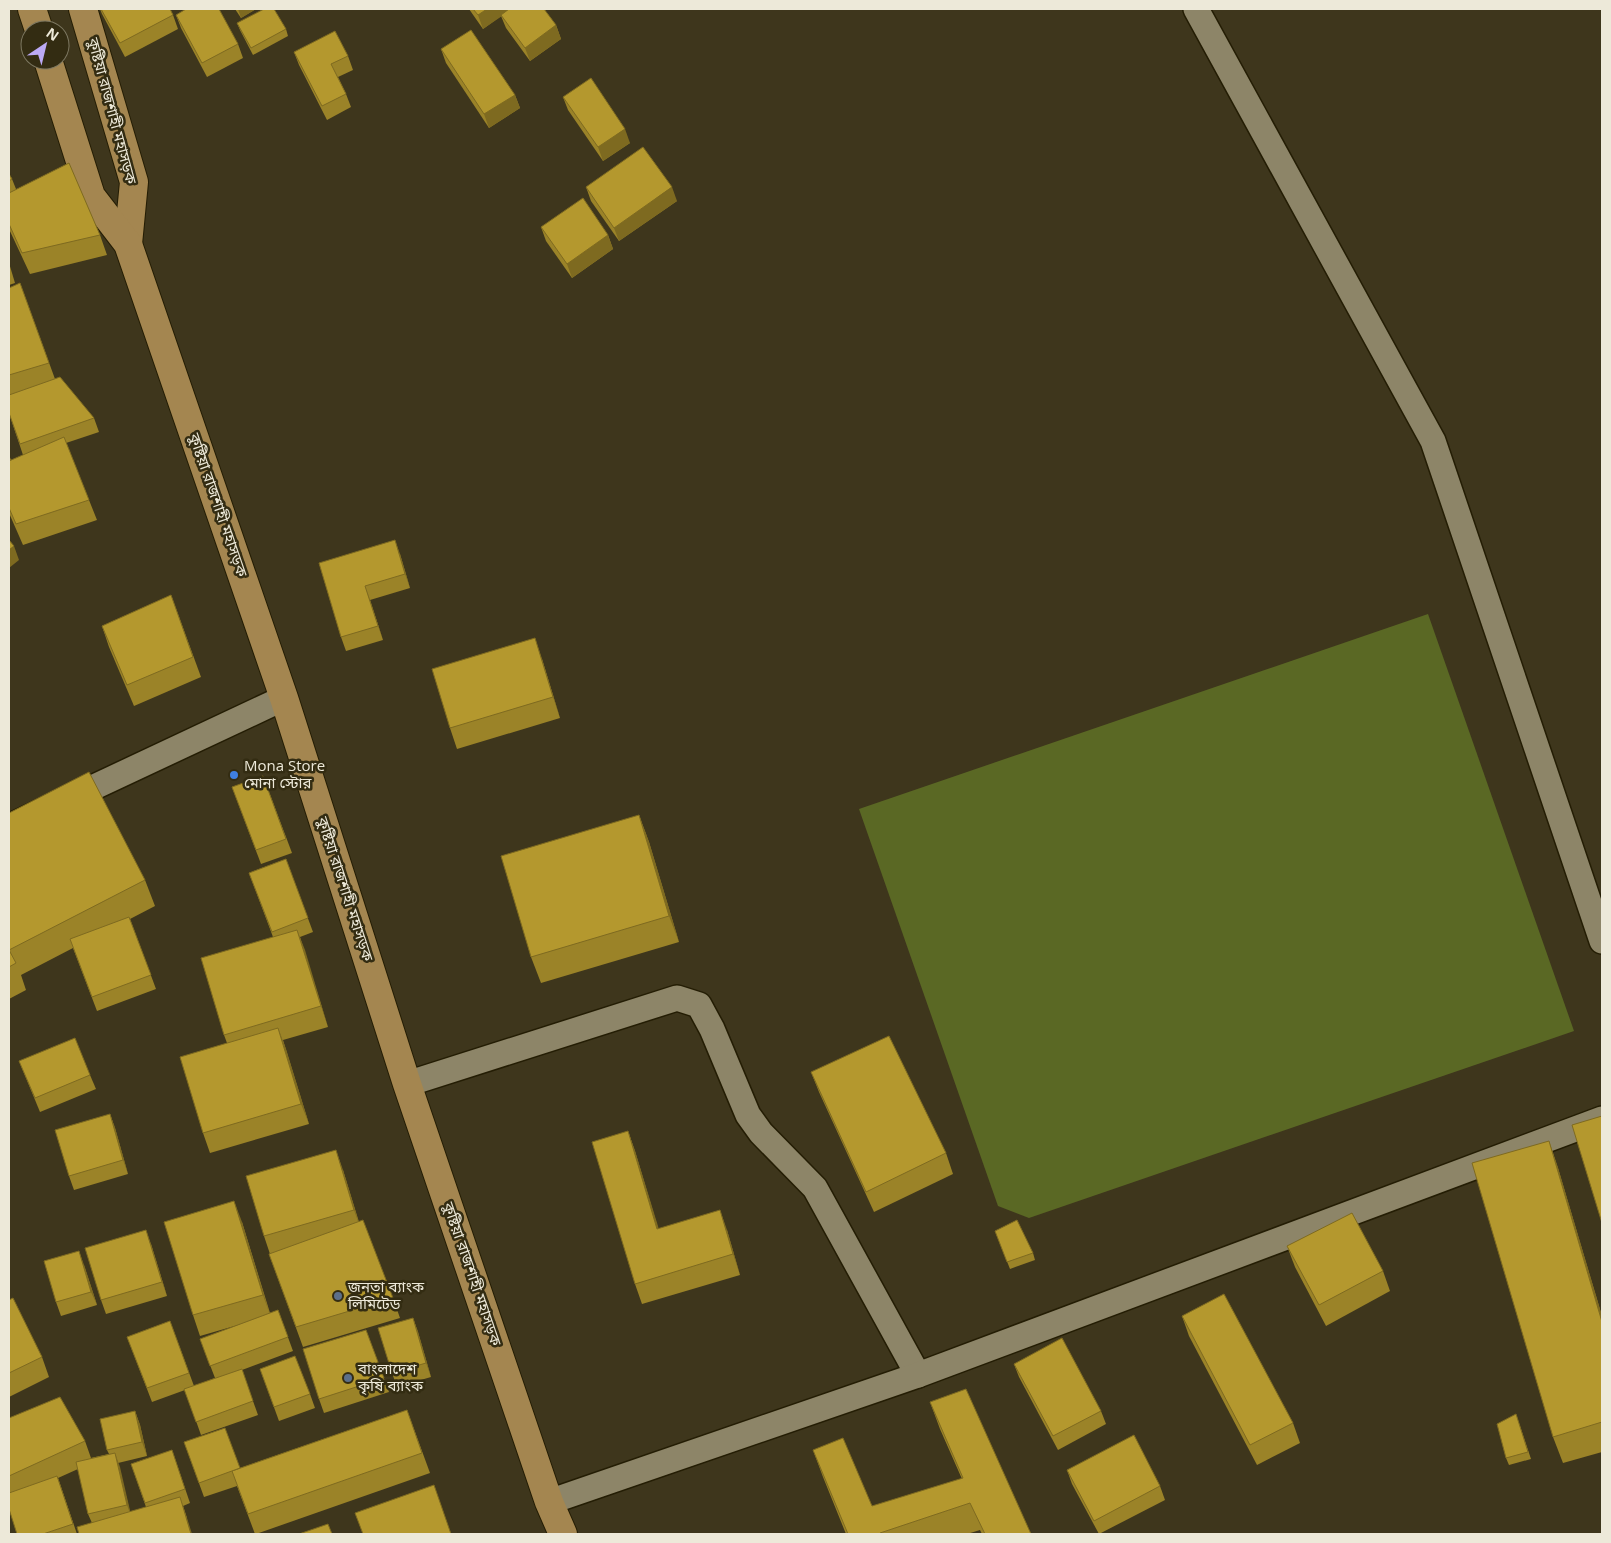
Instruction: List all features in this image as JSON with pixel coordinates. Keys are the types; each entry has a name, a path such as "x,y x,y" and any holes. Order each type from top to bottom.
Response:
{"highway":[{"name":"কুষ্টিয়া রাজশাহী মহাসড়ক","path":"83,9 134,182 128,244"},
{"name":"কুষ্টিয়া রাজশাহী মহাসড়ক","path":"51,70 91,196 128,244 284,698 407,1084 549,1502 563,1534"}],"street":[{"path":"1196,9 1433,440 1602,941"},
{"path":"9,827 284,698"},
{"path":"407,1084 677,998 698,1004 712,1028 748,1115 761,1133 815,1188 918,1375"},
{"path":"549,1502 918,1375 1602,1120"}],"green space":[{"path":"1428,614 1574,1031 1029,1218 998,1206 859,809"}],"building":[{"path":"101,9 170,9 173,15 120,43"},
{"path":"186,9 219,9 238,44 202,63 176,15"},
{"path":"264,9 274,9 286,29 251,48 237,23"},
{"path":"473,9 487,9 478,15"},
{"path":"509,9 544,9 556,25 525,48 501,15"},
{"path":"471,30 515,95 484,114 441,49"},
{"path":"335,31 348,56 331,64 346,94 322,106 294,52"},
{"path":"591,78 625,129 598,147 563,97"},
{"path":"643,147 672,187 614,228 586,187"},
{"path":"69,163 100,235 22,253 9,224 9,193"},
{"path":"583,198 608,235 567,264 541,227"},
{"path":"20,283 49,363 9,375 9,288"},
{"path":"60,377 94,418 20,444 9,413 9,395"},
{"path":"64,437 89,500 16,524 9,508 9,461"},
{"path":"9,540 14,546 9,550"},
{"path":"395,540 405,574 365,586 378,626 341,637 319,563"},
{"path":"171,595 193,657 127,685 102,626"},
{"path":"535,638 553,697 450,728 432,669"},
{"path":"89,772 145,880 9,950 9,813"},
{"path":"263,776 286,839 256,850 232,787"},
{"path":"639,815 669,916 531,957 501,856"},
{"path":"286,859 308,918 272,932 249,873"},
{"path":"129,917 151,975 92,997 70,939"},
{"path":"297,930 321,1006 224,1035 201,958"},
{"path":"9,950 16,963 9,967"},
{"path":"278,1028 301,1104 203,1133 180,1057"},
{"path":"889,1036 946,1153 866,1192 811,1072"},
{"path":"75,1038 90,1075 35,1098 19,1061"},
{"path":"110,1114 123,1160 69,1176 55,1130"},
{"path":"1602,1116 1602,1223 1572,1125"},
{"path":"628,1131 657,1229 720,1210 733,1254 635,1284 592,1142"},
{"path":"1549,1141 1602,1322 1602,1422 1553,1437 1472,1163"},
{"path":"336,1150 354,1210 264,1236 246,1176"},
{"path":"234,1201 263,1295 193,1315 164,1222"},
{"path":"1352,1213 1383,1271 1319,1305 1287,1246"},
{"name":"জনতা ব্যাংক লিমিটেড","path":"363,1220 393,1298 296,1327 269,1254"},
{"path":"1017,1220 1033,1253 1007,1262 995,1231"},
{"path":"146,1230 162,1282 101,1300 85,1248"},
{"path":"79,1251 91,1292 56,1302 44,1261"},
{"path":"1224,1294 1293,1423 1250,1445 1182,1316"},
{"path":"13,1298 42,1357 9,1373 9,1300"},
{"path":"278,1310 288,1337 210,1366 200,1339"},
{"path":"413,1318 426,1363 392,1373 378,1328"},
{"path":"170,1321 189,1373 147,1388 127,1337"},
{"name":"বাংলাদেশ কৃষি ব্যাংক","path":"366,1330 384,1378 319,1399 303,1349"},
{"path":"1062,1338 1101,1411 1053,1436 1014,1364"},
{"path":"295,1356 310,1394 274,1407 260,1369"},
{"path":"242,1369 253,1401 196,1422 184,1389"},
{"path":"966,1389 1031,1534 985,1534 970,1503 881,1534 848,1534 813,1450 843,1438 872,1506 963,1478 930,1402"},
{"path":"60,1397 85,1441 9,1476 9,1418"},
{"path":"407,1410 422,1453 248,1514 232,1471"},
{"path":"135,1411 142,1442 107,1450 100,1419"},
{"path":"1516,1414 1528,1452 1506,1458 1497,1424"},
{"path":"225,1428 240,1468 199,1483 184,1442"},
{"path":"1134,1435 1160,1486 1094,1521 1067,1470"},
{"path":"172,1450 185,1489 145,1503 131,1464"},
{"path":"115,1453 127,1505 88,1514 76,1462"},
{"path":"57,1476 73,1524 43,1534 17,1534 9,1509 9,1493"},
{"path":"434,1485 451,1534 363,1534 355,1513"},
{"path":"180,1497 191,1534 79,1534 77,1527"},
{"path":"328,1524 332,1534 299,1534"}],"place":[{"name":"Mona Store মোনা স্টোর","path":"234,775"},
{"name":"জনতা ব্যাংক লিমিটেড","path":"338,1296"},
{"name":"বাংলাদেশ কৃষি ব্যাংক","path":"348,1378"}]}
